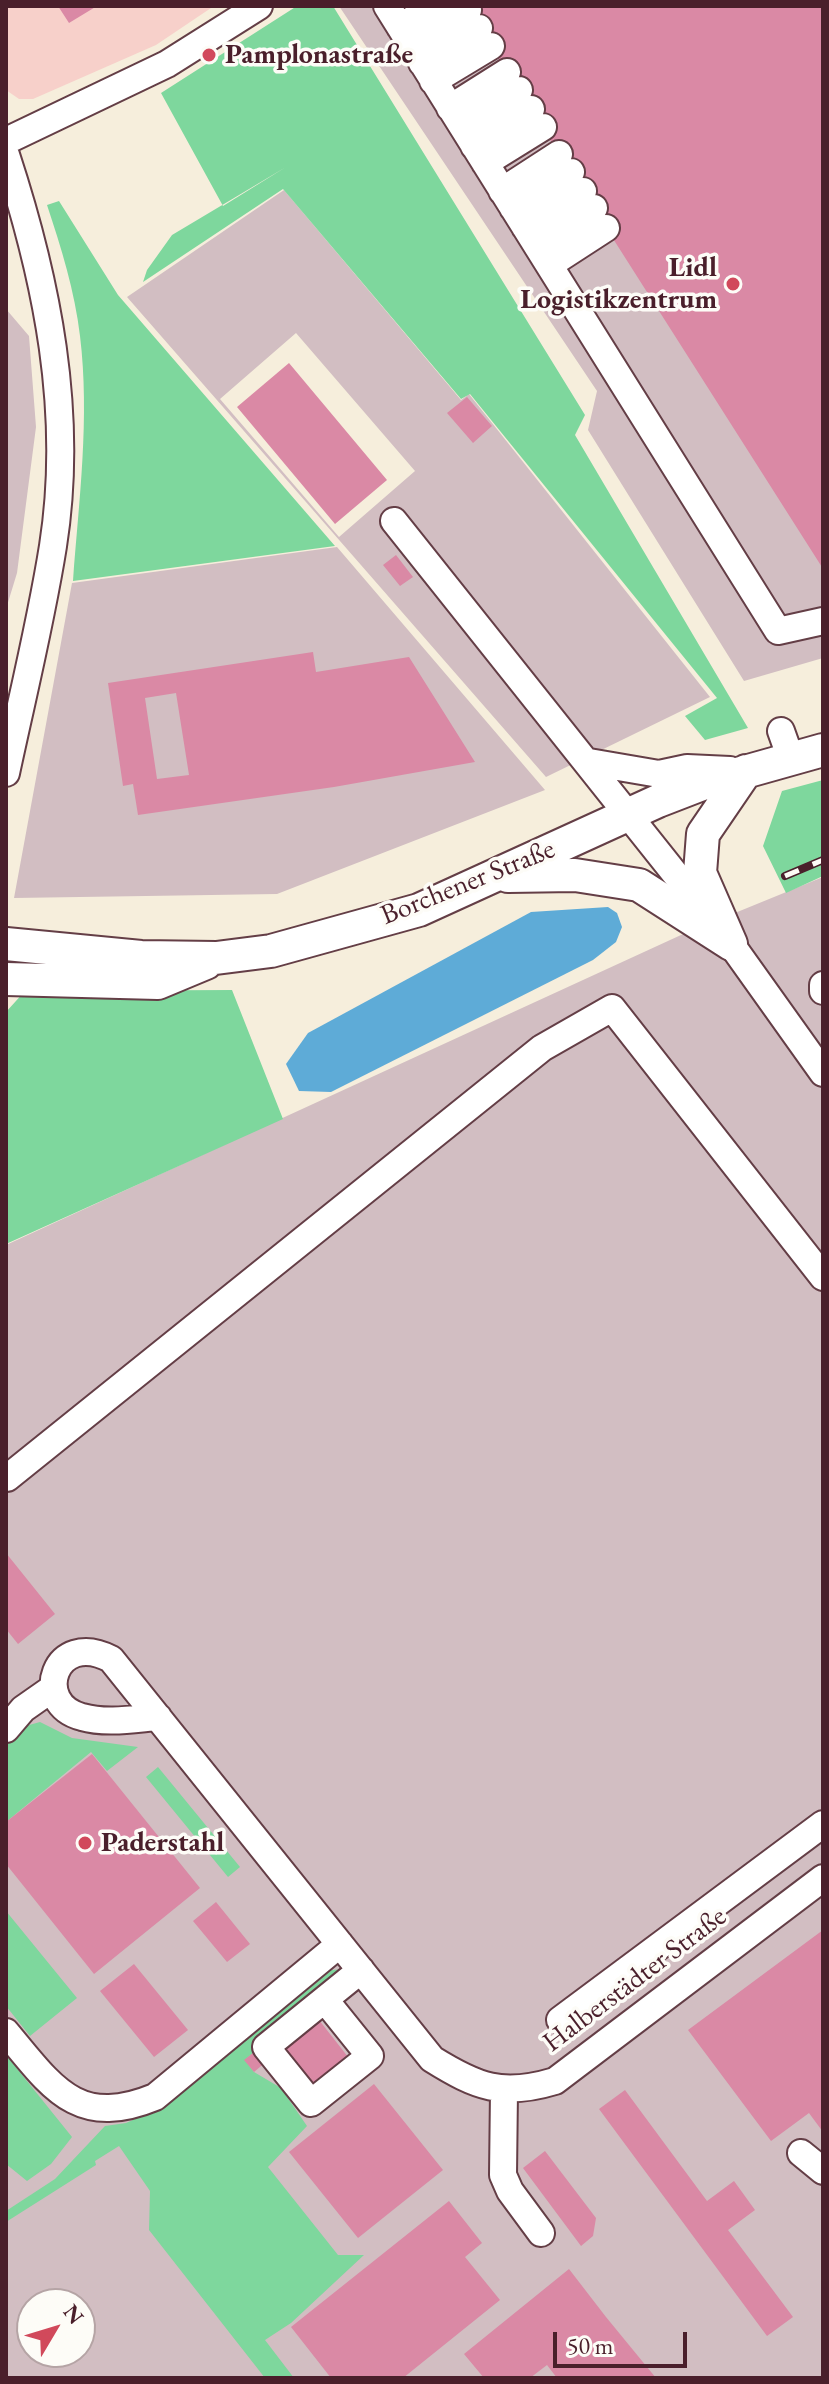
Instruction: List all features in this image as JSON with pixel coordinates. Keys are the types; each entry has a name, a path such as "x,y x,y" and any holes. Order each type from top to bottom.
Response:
{"main road":[{"name":"Borchener Straße","path":"6,944 83,954 216,958 271,951 419,910 629,814 702,784 746,771 786,745 823,750"},
{"path":"731,944 700,873 703,834 746,771"},
{"path":"493,877 575,875 639,885 731,944"},
{"path":"6,979 158,983 216,958"}],"street":[{"path":"6,141 167,64 259,6"},
{"path":"411,41 434,6"},
{"path":"411,41 475,24"},
{"path":"411,41 475,24"},
{"path":"411,41 778,631 823,621"},
{"path":"499,186 556,150"},
{"path":"499,186 556,150"},
{"path":"499,186 556,150"},
{"path":"499,186 556,150"},
{"path":"499,186 556,150"},
{"path":"6,155 45,293 54,355 59,444 53,543 6,773"},
{"path":"394,521 731,944 823,1073"},
{"path":"589,762 659,774 687,768 746,771"},
{"path":"7,1478 542,1048 612,1008 823,1277"},
{"name":"Halberstädter Straße","path":"6,1729 23,1709 53,1688 54,1673 61,1661 80,1651 100,1653 123,1671 432,2059 469,2082 504,2091 555,2081 823,1878"},
{"path":"53,1688 63,1704 82,1717 117,1720 158,1717"},
{"path":"560,2020 823,1824"},
{"path":"6,2032 53,2088 92,2115 129,2106 155,2097 340,1944"},
{"path":"325,2000 361,1970"},
{"path":"504,2091 503,2175 541,2233"},
{"path":"801,2153 823,2171"}],"shaded area":[{"path":"6,6 214,6 156,45 33,99 19,99 6,90"},
{"path":"339,6 823,6 823,658 744,681 588,430 597,391"},
{"path":"284,190 461,400 469,394 710,697 546,777 127,297","holes":["296,333 415,471 339,537 220,399"]},
{"path":"6,309 29,336 36,427 17,573 6,609"},
{"path":"337,547 545,790 277,894 14,898 72,583"},
{"path":"823,877 823,2378 6,2378 6,1245 681,935"}],"green space":[{"path":"297,6 333,6 585,415 575,435 748,728 705,740 685,716 717,698 470,394 461,399 283,189 143,282 147,270 172,235 222,205 161,93"},
{"path":"59,201 118,295 335,546 73,581 82,459 83,367 75,303 47,205"},
{"path":"823,780 823,876 786,893 763,846 782,791"},
{"path":"232,990 283,1119 6,1244 6,1012 25,991"},
{"path":"40,1722 72,1738 138,1747 107,1771 91,1752 6,1822 6,1739 22,1727"},
{"path":"158,1767 240,1867 228,1877 146,1777"},
{"path":"6,1911 77,1998 30,2036 6,2006"},
{"path":"345,1969 245,2060 254,2072 281,2088 307,2126 268,2167 338,2255 364,2255 291,2323 265,2340 294,2378 265,2378 149,2230 150,2191 119,2146 95,2161 96,2165 6,2222 6,2211 55,2179 105,2126 126,2123 167,2105 332,1970"},
{"path":"6,2055 72,2137 51,2164 27,2181 6,2164"}],"water":[{"path":"608,907 617,913 622,927 616,942 593,960 331,1092 299,1091 286,1064 308,1033 531,912"}],"building":[{"path":"58,6 97,6 69,23"},
{"name":"Lidl Logistikzentrum","path":"465,6 823,6 823,569 820,564"},
{"path":"289,363 387,480 335,524 237,407"},
{"path":"467,397 492,426 473,443 447,413"},
{"path":"396,555 413,577 400,586 383,565"},
{"path":"313,652 316,672 409,657 475,762 334,787 138,815 133,784 123,786 108,683","holes":["176,693 189,775 157,779 145,698"]},
{"path":"6,1553 55,1614 18,1644 6,1629"},
{"name":"Paderstahl","path":"92,1754 200,1888 94,1974 6,1864 6,1822"},
{"path":"216,1902 250,1944 227,1962 193,1921"},
{"path":"823,1930 823,2132 809,2113 771,2141 688,2030"},
{"path":"134,1964 188,2030 154,2057 100,1991"},
{"path":"319,2020 352,2062 312,2094 278,2052"},
{"path":"258,2049 267,2061 254,2072 244,2060"},
{"path":"374,2084 443,2170 358,2238 289,2152"},
{"path":"625,2090 707,2201 734,2181 755,2210 728,2230 793,2317 767,2336 599,2109"},
{"path":"545,2151 596,2218 593,2236 581,2246 523,2168"},
{"path":"449,2201 482,2243 465,2257 500,2300 403,2378 331,2378 291,2327"},
{"path":"569,2269 656,2378 557,2378 547,2365 530,2378 484,2378 464,2354"}],"railway":[{"path":"785,876 823,860"}],"place":[{"name":"Pamplonastraße","path":"209,55"},
{"name":"Lidl Logistikzentrum","path":"733,284"},
{"name":"Paderstahl","path":"85,1843"}]}
